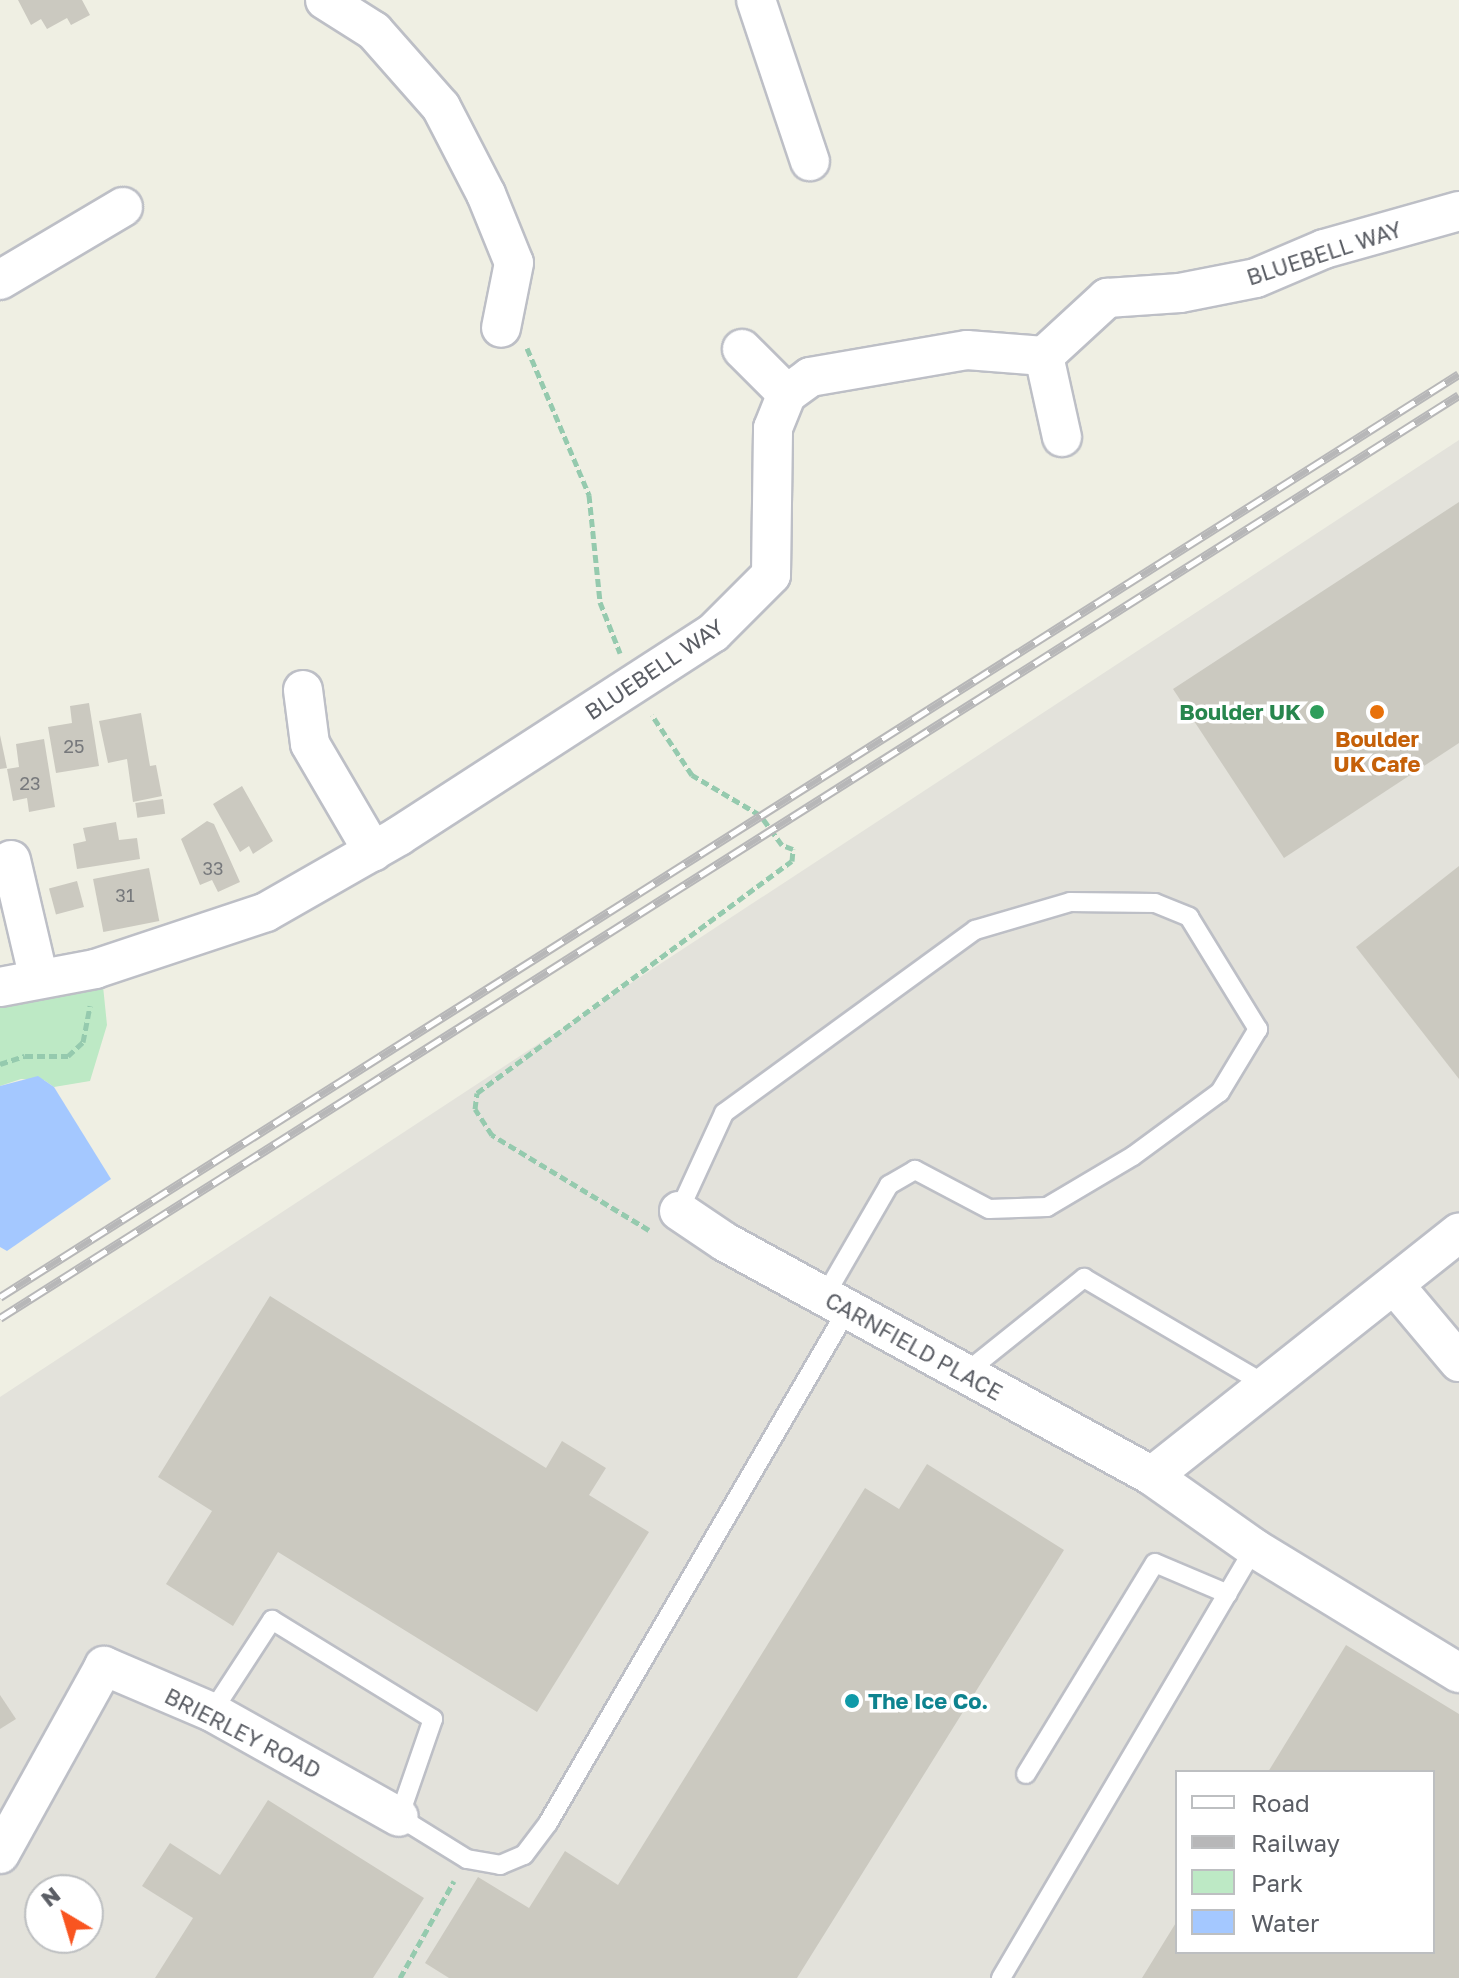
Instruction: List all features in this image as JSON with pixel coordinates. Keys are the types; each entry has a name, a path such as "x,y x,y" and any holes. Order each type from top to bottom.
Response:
{"street":[{"path":"325,0 374,31 441,107 486,194 514,263 504,316"},
{"path":"756,0 810,161"},
{"path":"0,280 123,207"},
{"name":"BLUEBELL WAY","path":"1044,356 1107,298 1180,293 1256,278 1324,249 1459,211"},
{"path":"742,349 787,394 810,377 967,350 1044,356 1062,437"},
{"name":"BLUEBELL WAY","path":"0,987 95,969 266,912 373,852 713,633 771,575 773,428 787,394"},
{"path":"303,690 310,744 373,852"},
{"path":"11,860 39,979"},
{"name":"CARNFIELD PLACE","path":"671,1225 836,1304 1152,1476 1254,1548 1459,1673"},
{"path":"1152,1476 1396,1287 1459,1233"},
{"path":"1396,1287 1459,1362"},
{"name":"BRIERLEY ROAD","path":"0,1854 104,1666 212,1712 399,1817"}],"lane":[{"path":"212,1712 272,1620 433,1719 399,1817 467,1859 500,1865 524,1855 548,1823 836,1304 889,1185 915,1170 989,1209 1047,1207 1133,1156 1220,1092 1258,1029 1189,917 1155,903 1070,902 975,930 724,1113 671,1225"},
{"path":"964,1374 1084,1278 1268,1386"},
{"path":"1001,1978 1254,1548"},
{"path":"1026,1774 1155,1563 1228,1594"}],"path":[{"path":"504,316 589,495 600,602 633,685 692,775 760,815 782,845 793,849 792,861 477,1093 475,1109 492,1135 671,1225"},
{"path":"0,1064 25,1056 68,1056 83,1042 95,969"},
{"path":"400,1978 467,1859"}],"shaded area":[{"path":"1459,440 1459,1978 0,1978 0,1397"}],"green space":[{"path":"103,986 107,1025 90,1081 54,1087 44,1080 21,1079 0,1086 0,1008"}],"water":[{"path":"38,1076 54,1087 111,1179 7,1251 0,1247 0,1086"}],"building":[{"path":"18,0 82,0 90,15 71,25 67,18 47,29 41,19 31,25"},
{"path":"1459,502 1459,743 1284,858 1173,689"},
{"path":"89,703 99,766 56,773 48,727 72,723 70,706"},
{"path":"141,713 150,766 156,765 162,796 133,802 127,759 108,763 99,721"},
{"path":"0,735 7,768 0,769"},
{"path":"44,739 55,807 29,812 27,798 13,801 7,769 19,767 16,744"},
{"path":"242,786 273,841 253,854 249,846 240,852 213,804"},
{"path":"163,799 165,814 137,818 135,803"},
{"path":"207,821 214,824 240,882 218,892 212,880 200,885 181,839"},
{"path":"116,822 119,840 137,838 140,859 77,869 73,844 86,841 83,828"},
{"path":"1459,866 1459,1079 1356,947"},
{"path":"149,868 159,921 103,932 93,879"},
{"path":"77,881 84,907 56,915 49,889"},
{"path":"270,1296 546,1468 562,1441 606,1468 589,1495 649,1532 537,1712 278,1552 233,1626 166,1584 212,1511 158,1477"},
{"name":"The Ice Co.","path":"927,1464 1064,1550 797,1978 449,1978 425,1963 478,1877 529,1908 565,1851 618,1885 865,1488 899,1509"},
{"path":"1346,1645 1459,1714 1459,1978 1142,1978 1175,1924 1175,1954 1435,1954 1435,1770 1269,1770"},
{"path":"0,1695 16,1719 0,1729"},
{"path":"268,1800 424,1898 373,1978 155,1978 193,1918 142,1886 170,1843 220,1875"}],"railway":[{"path":"0,1297 1459,374"},
{"path":"0,1318 1459,395"}],"place":[{"name":"Boulder UK","path":"1317,712"},
{"name":"Boulder UK Cafe","path":"1377,712"},
{"name":"The Ice Co.","path":"852,1701"}]}
